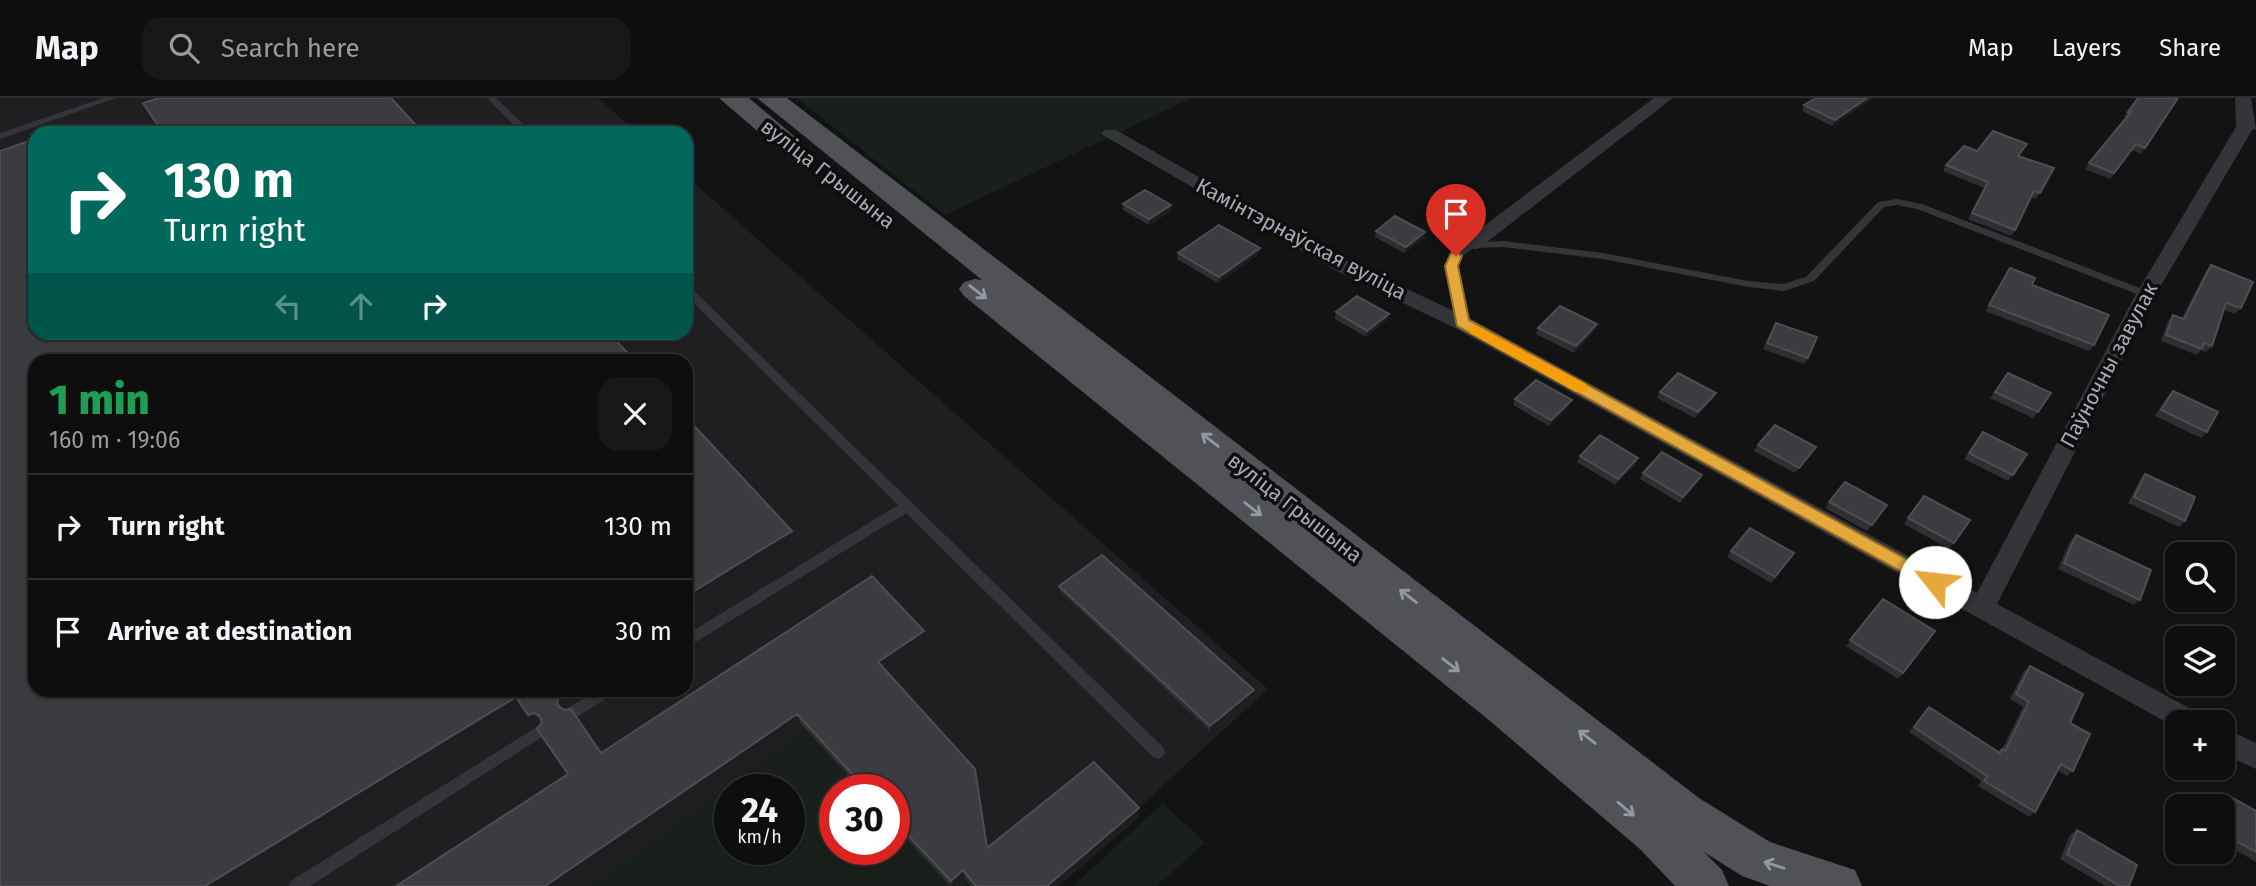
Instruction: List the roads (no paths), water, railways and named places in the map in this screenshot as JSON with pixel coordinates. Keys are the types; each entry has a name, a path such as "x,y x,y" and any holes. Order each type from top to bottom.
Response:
{"main road":[{"name":"вуліца Грышына","path":"732,98 1506,708 1657,835 1706,886"},
{"name":"вуліца Грышына","path":"770,98 1683,813 1758,860 1839,886"}],"street":[{"path":"1471,245 1665,98"},
{"name":"Паўночны завулак","path":"1982,608 2146,294 2251,125 2243,98"},
{"name":"Камінтэрнаўская вуліца","path":"1110,134 1342,266 1462,323 2169,710"},
{"path":"2235,745 2256,757"}],"lane":[{"path":"29,126 111,98"},
{"path":"491,98 520,126"},
{"path":"0,136 28,126"},
{"path":"1462,323 1452,266 1456,256 1471,245 1503,244 1603,256 1748,284 1784,288 1810,279 1881,204 1897,202 1919,206 2146,294"},
{"path":"693,296 1158,752"},
{"path":"693,638 907,506"},
{"path":"573,712 598,697"},
{"path":"296,886 540,731"}]}
